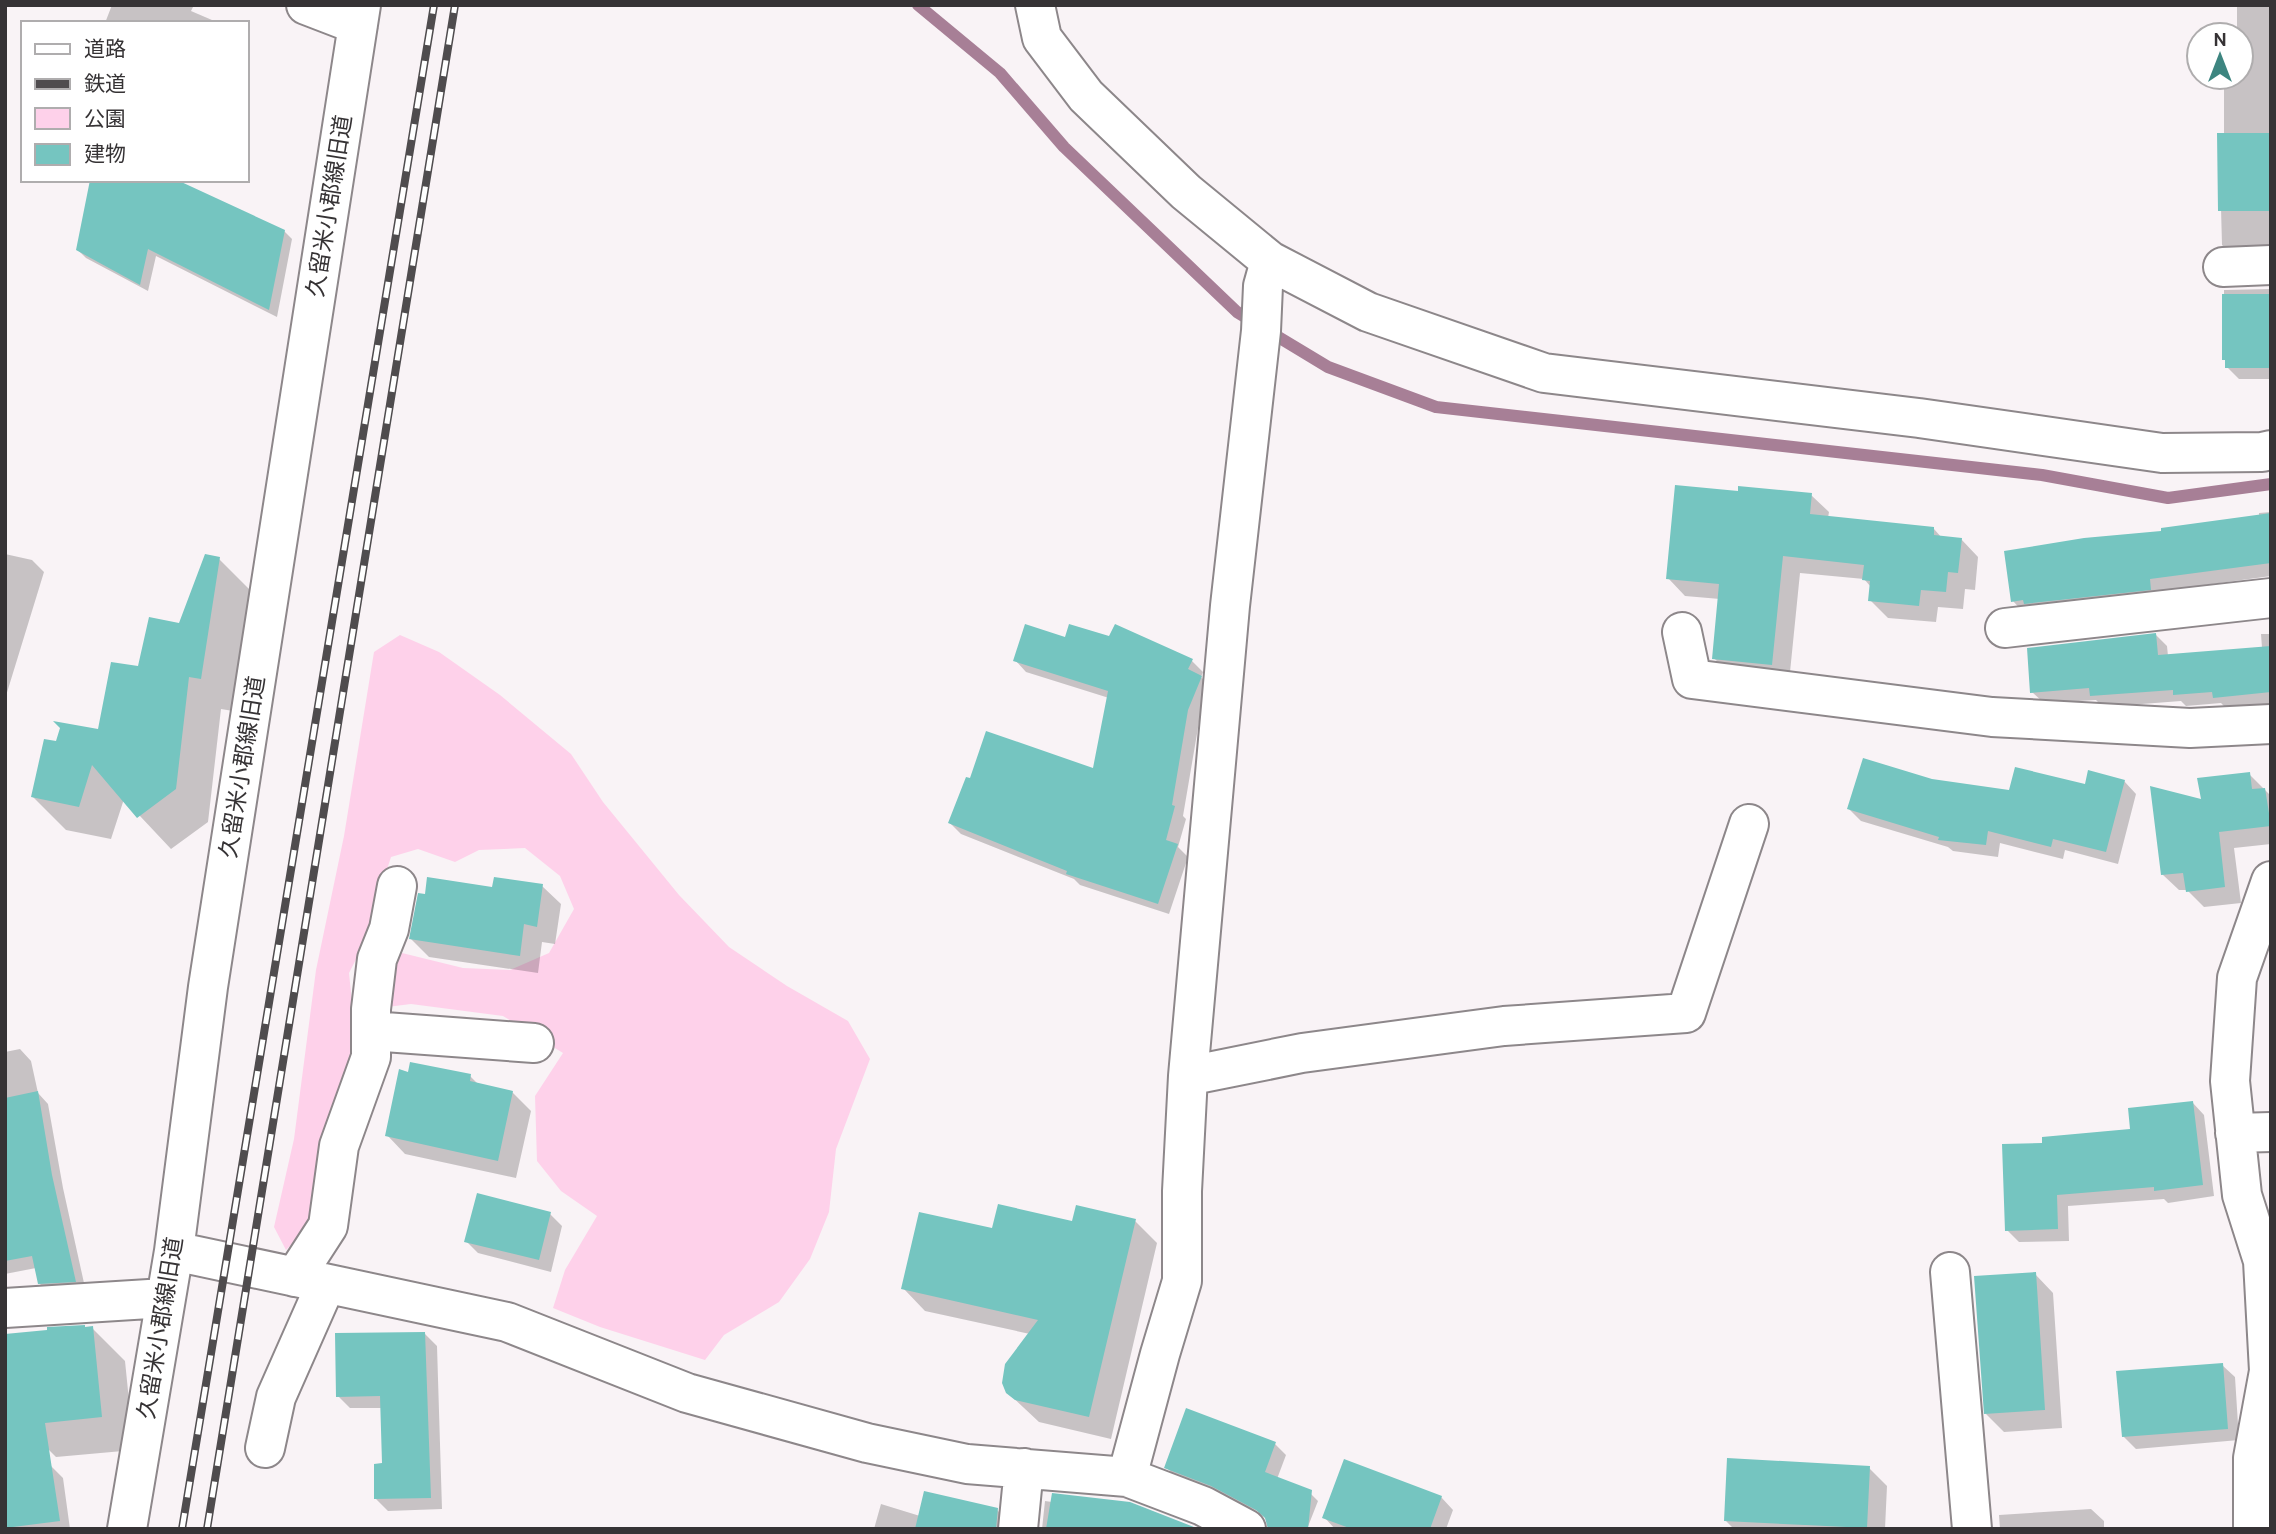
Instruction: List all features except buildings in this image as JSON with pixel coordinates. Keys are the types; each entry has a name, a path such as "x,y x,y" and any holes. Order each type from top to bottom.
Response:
{"street":[{"path":"306,5 360,15"},
{"path":"1035,5 1042,38 1086,96 1186,192 1265,296 1230,606 1188,1076 1182,1191 1182,1281 1127,1477"},
{"name":"久留米小郡線旧道","path":"127,1529 174,1251 208,987 360,15"},
{"path":"2223,267 2271,265"},
{"path":"1265,296 1368,312 1544,373 1919,418 2162,453 2271,450"},
{"path":"2006,628 2271,598"},
{"path":"1682,632 1692,679 1992,717 2190,728 2271,724"},
{"path":"1188,1076 1302,1053 1504,1026 1686,1013 1749,824"},
{"path":"2253,1529 2253,1458 2270,1371 2263,1261 2242,1195 2253,1133 2230,1082 2237,978 2271,881"},
{"path":"265,1448 276,1397 328,1226 339,1146 371,1057 371,1009 377,959 389,929 397,886"},
{"path":"371,1031 534,1043"},
{"path":"174,1251 507,1322 687,1392 867,1443 967,1464 1127,1477 1203,1506 1246,1529"},
{"path":"1950,1272 1972,1529"},
{"path":"5,1308 165,1298"},
{"path":"1018,1529 1024,1468"}],"green space":[{"path":"400,635 439,652 500,695 571,754 603,802 679,895 729,947 787,986 848,1021 870,1059 836,1149 829,1212 810,1259 779,1302 724,1335 705,1360 600,1327 553,1308 565,1270 597,1216 561,1191 537,1161 535,1096 563,1053 503,1016 411,1004 387,1007 388,982 402,953 463,968 510,970 549,953 574,909 560,876 525,848 479,850 455,862 418,849 391,857 380,891 374,924 349,973 355,1032 354,1056 344,1105 323,1132 309,1226 286,1250 274,1227 294,1139 316,970 344,836 374,652"}],"waterway":[{"path":"918,5 1000,73 1064,147 1237,312 1328,367 1436,407 2042,475 2168,498 2271,484"}],"railway":[{"path":"182,1529 434,5"},
{"path":"207,1529 455,5"}]}
